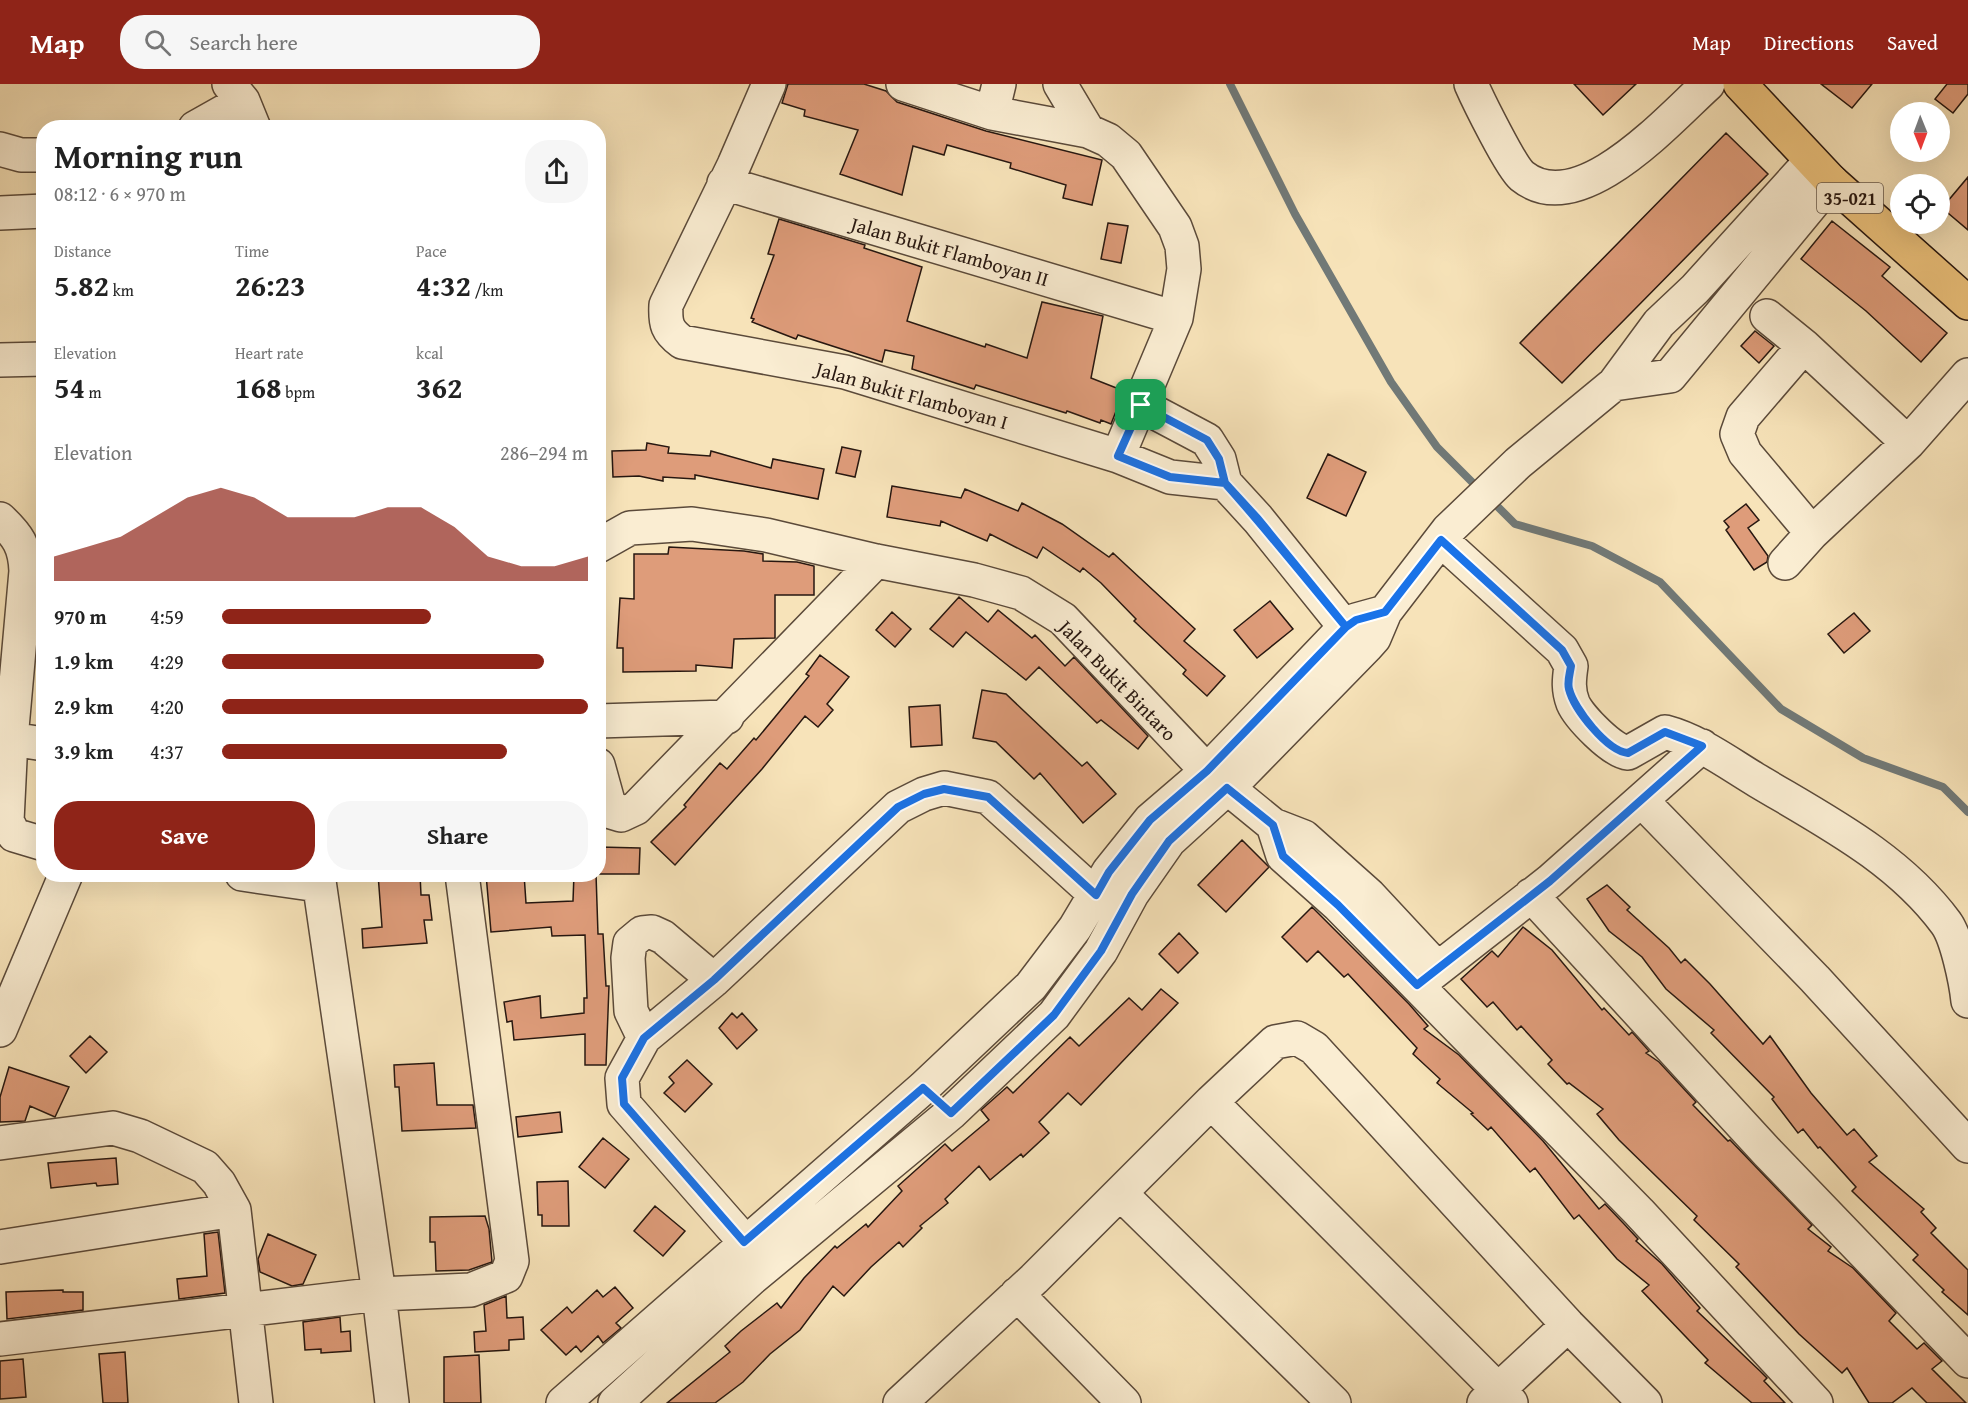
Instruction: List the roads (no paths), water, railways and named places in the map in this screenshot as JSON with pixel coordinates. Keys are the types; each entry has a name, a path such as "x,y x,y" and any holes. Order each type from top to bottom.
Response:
{"main road":[{"name":"35-021","path":"1740,84 1821,171 1968,303"}],"street":[{"path":"724,183 769,84"},
{"path":"903,84 996,98 1108,140 1126,155 1175,227 1182,246 1184,269 1176,318 1118,456"},
{"path":"1060,84 1088,131"},
{"path":"1471,84 1520,175 1540,188 1563,188 1588,181 1620,163 1708,84"},
{"path":"211,120 242,104"},
{"path":"0,149 21,155 36,155"},
{"path":"563,1403 744,1242 923,1088 1031,986 1096,895 1109,872 1150,820 1356,637 1356,620 1385,612 1444,535 1518,463 1614,384 1659,323 1731,249 1821,171"},
{"path":"1614,384 1670,376 1756,272 1821,171"},
{"name":"Jalan Bukit Flamboyan II","path":"724,183 1176,318"},
{"name":"Jalan Bukit Flamboyan I","path":"724,183 666,305 665,321 670,333 682,342 845,372 1118,456 1170,477 1225,483"},
{"path":"0,213 36,211"},
{"path":"1731,249 1756,272"},
{"path":"1767,316 1804,346 1908,443"},
{"path":"1804,346 1743,417 1737,434 1745,453 1812,533"},
{"path":"0,360 36,358"},
{"path":"1785,563 1812,533 1908,443 1968,375"},
{"path":"1141,405 1207,440 1219,459 1225,483 1258,519 1356,637"},
{"path":"0,519 34,553 32,641 11,739 7,821 14,835 36,842"},
{"name":"Jalan Bukit Bintaro","path":"606,542 630,528 692,524 766,535 876,561 974,580 1021,593 1063,620 1207,770 1273,825 1283,856 1339,888 1369,895 1427,977"},
{"path":"1444,535 1562,650 1571,666 1568,686 1574,706 1612,748 1628,753 1665,732 1702,746 1862,843 1910,882 1947,925 1966,980 1968,1001"},
{"path":"606,799 608,808 615,814 628,813 636,808 727,717 876,561"},
{"path":"606,721 727,717"},
{"path":"11,739 36,743"},
{"path":"1702,746 1642,801 1531,895 1427,977 1639,1212 1816,1403"},
{"path":"598,1372 617,1401 751,1279 951,1113 1054,1015 1101,951 1132,894 1169,841 1207,770"},
{"path":"744,1242 624,1104 622,1078 644,1038 714,980 898,807 924,794 944,789 988,797 1096,895"},
{"path":"1642,801 1815,979 1968,1146"},
{"path":"0,1030 63,882"},
{"path":"318,882 393,1403"},
{"path":"0,1339 379,1294 471,1290 506,1276 512,1261 463,882"},
{"path":"1531,895 1768,1153 1968,1361"},
{"path":"644,1038 631,1011 628,958 630,943 642,933 652,932 663,937 714,980"},
{"path":"900,1403 1121,1194 1211,1102 1275,1042 1288,1038 1304,1040 1568,1325 1645,1403"},
{"path":"923,1088 951,1113"},
{"path":"1211,1102 1498,1398 1568,1325"},
{"path":"0,1143 113,1128 140,1136 205,1167 219,1183 234,1210 243,1309 256,1403"},
{"path":"1121,1194 1334,1403"},
{"path":"0,1247 234,1210"},
{"path":"1017,1294 1120,1402"}],"waterway":[{"path":"1230,84 1295,214 1391,382 1437,447 1479,489"},
{"path":"1490,499 1515,524 1592,546 1660,582 1781,709 1863,758 1943,787 1968,812"}]}
